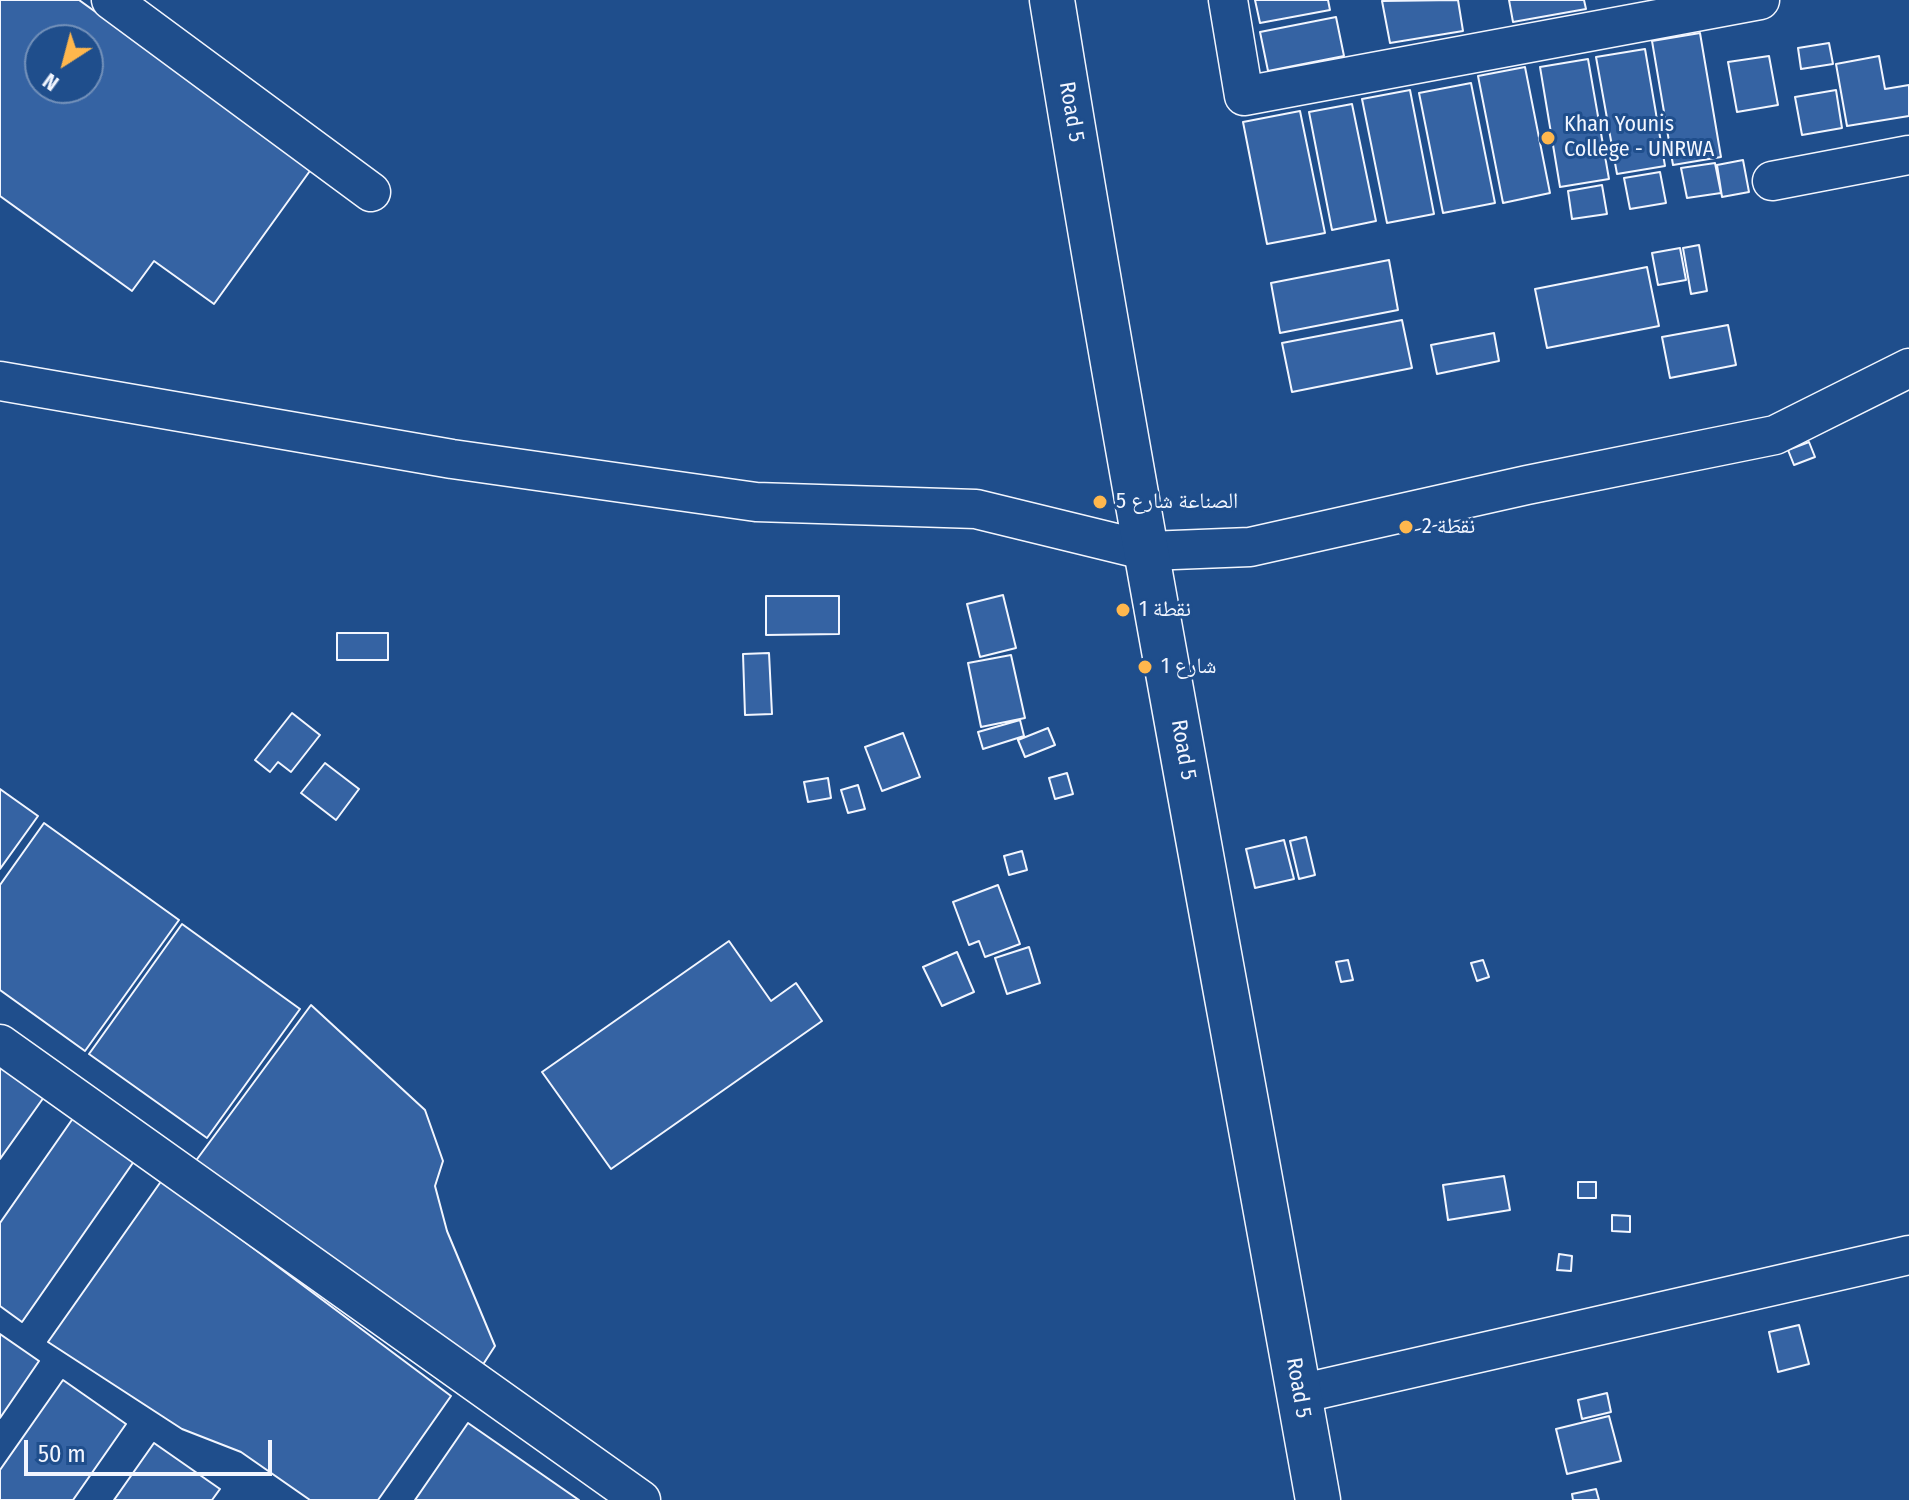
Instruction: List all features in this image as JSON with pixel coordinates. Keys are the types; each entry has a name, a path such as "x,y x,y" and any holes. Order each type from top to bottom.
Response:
{"main road":[{"name":"Road 5","path":"1052,0 1212,928 1246,1090 1318,1500"}],"street":[{"path":"111,0 371,192"},
{"path":"1228,0 1244,96 1760,0"},
{"path":"1772,181 1909,155"},
{"path":"0,381 452,459 756,502 976,509 1148,551 1250,547 1527,485 1775,435 1909,368"},
{"path":"0,1044 641,1500"},
{"path":"1299,1394 1909,1255"}],"building":[{"path":"0,0 79,0 312,168 214,304 154,261 132,291 0,196"},
{"path":"1255,0 1328,0 1330,10 1260,23"},
{"path":"1458,0 1463,31 1390,43 1382,1"},
{"path":"1509,0 1584,0 1586,9 1513,22"},
{"path":"1336,17 1344,56 1268,71 1260,32"},
{"path":"1700,33 1721,157 1673,165 1652,41"},
{"path":"1829,43 1833,64 1801,69 1798,48"},
{"path":"1645,49 1665,166 1617,174 1596,57"},
{"path":"1769,56 1778,105 1737,112 1728,62"},
{"path":"1879,56 1885,89 1909,85 1909,116 1847,126 1836,64"},
{"path":"1588,59 1609,179 1560,187 1540,67"},
{"path":"1525,67 1550,193 1503,203 1478,76"},
{"path":"1471,83 1495,203 1443,213 1419,93"},
{"path":"1410,90 1434,214 1387,223 1362,99"},
{"path":"1836,90 1842,128 1802,135 1795,97"},
{"path":"1352,104 1376,221 1332,230 1309,112"},
{"path":"1300,111 1325,233 1267,244 1243,122"},
{"path":"1743,160 1749,192 1722,197 1717,165"},
{"path":"1715,163 1721,193 1687,198 1681,168"},
{"path":"1660,172 1666,203 1630,209 1624,178"},
{"path":"1602,185 1607,214 1572,219 1568,191"},
{"path":"1699,245 1707,291 1691,294 1683,248"},
{"path":"1680,248 1686,280 1658,285 1652,253"},
{"path":"1389,260 1398,310 1280,333 1271,283"},
{"path":"1647,267 1659,326 1547,348 1535,289"},
{"path":"1402,320 1412,368 1292,392 1282,343"},
{"path":"1728,325 1736,365 1670,378 1662,337"},
{"path":"1494,333 1499,361 1437,374 1431,345"},
{"path":"1809,442 1815,457 1794,465 1788,450"},
{"path":"1003,595 1016,648 980,657 967,604"},
{"path":"766,596 839,596 839,634 766,635"},
{"path":"337,633 388,633 388,660 337,660"},
{"path":"769,653 772,714 745,715 743,654"},
{"path":"1011,655 1025,718 981,727 968,663"},
{"path":"292,713 320,735 291,772 278,762 270,772 255,760"},
{"path":"1020,720 1024,736 983,749 978,732"},
{"path":"1048,728 1055,745 1025,757 1018,740"},
{"path":"903,733 920,777 882,791 865,747"},
{"path":"325,763 359,789 336,820 301,793"},
{"path":"1067,773 1073,794 1055,799 1049,778"},
{"path":"828,778 831,798 808,802 804,782"},
{"path":"858,785 865,809 848,813 841,790"},
{"path":"0,789 38,816 0,869"},
{"path":"44,823 179,920 85,1051 0,990 0,885"},
{"path":"1306,837 1315,875 1299,879 1290,841"},
{"path":"1284,840 1294,879 1255,888 1246,849"},
{"path":"1022,851 1027,870 1009,875 1004,856"},
{"path":"998,885 1020,944 985,957 979,941 969,945 953,902"},
{"path":"182,924 300,1009 207,1138 89,1054"},
{"path":"729,941 771,1001 796,983 822,1021 611,1169 542,1072"},
{"path":"1029,947 1040,983 1007,994 995,958"},
{"path":"957,952 974,992 942,1006 923,967"},
{"path":"1348,960 1353,980 1341,982 1336,962"},
{"path":"1483,960 1489,977 1477,981 1471,963"},
{"path":"311,1005 425,1110 443,1161 435,1186 447,1231 495,1346 473,1380 189,1170"},
{"path":"0,1056 49,1090 0,1159"},
{"path":"76,1114 137,1157 22,1322 0,1306 0,1223"},
{"path":"1504,1176 1510,1210 1448,1220 1443,1185"},
{"path":"162,1180 451,1396 378,1500 310,1500 241,1452 182,1429 48,1342"},
{"path":"1578,1182 1596,1182 1596,1198 1578,1198"},
{"path":"1612,1215 1630,1216 1630,1232 1612,1231"},
{"path":"1559,1254 1572,1256 1571,1271 1557,1270"},
{"path":"1799,1325 1809,1364 1778,1372 1769,1332"},
{"path":"0,1334 39,1361 0,1418"},
{"path":"63,1380 126,1424 73,1500 0,1500 0,1470"},
{"path":"1607,1393 1611,1412 1582,1419 1578,1400"},
{"path":"1609,1416 1621,1461 1567,1474 1556,1429"},
{"path":"468,1423 579,1500 415,1500"},
{"path":"154,1443 220,1489 212,1500 114,1500"},
{"path":"1596,1489 1599,1500 1573,1500 1572,1494"}],"place":[{"name":"Khan Younis College - UNRWA","path":"1548,138"},
{"name":"الصناعة شارع 5","path":"1100,502"},
{"name":"نقطة 2","path":"1406,527"},
{"name":"نقطة 1","path":"1123,610"},
{"name":"شارع 1","path":"1145,667"}]}
